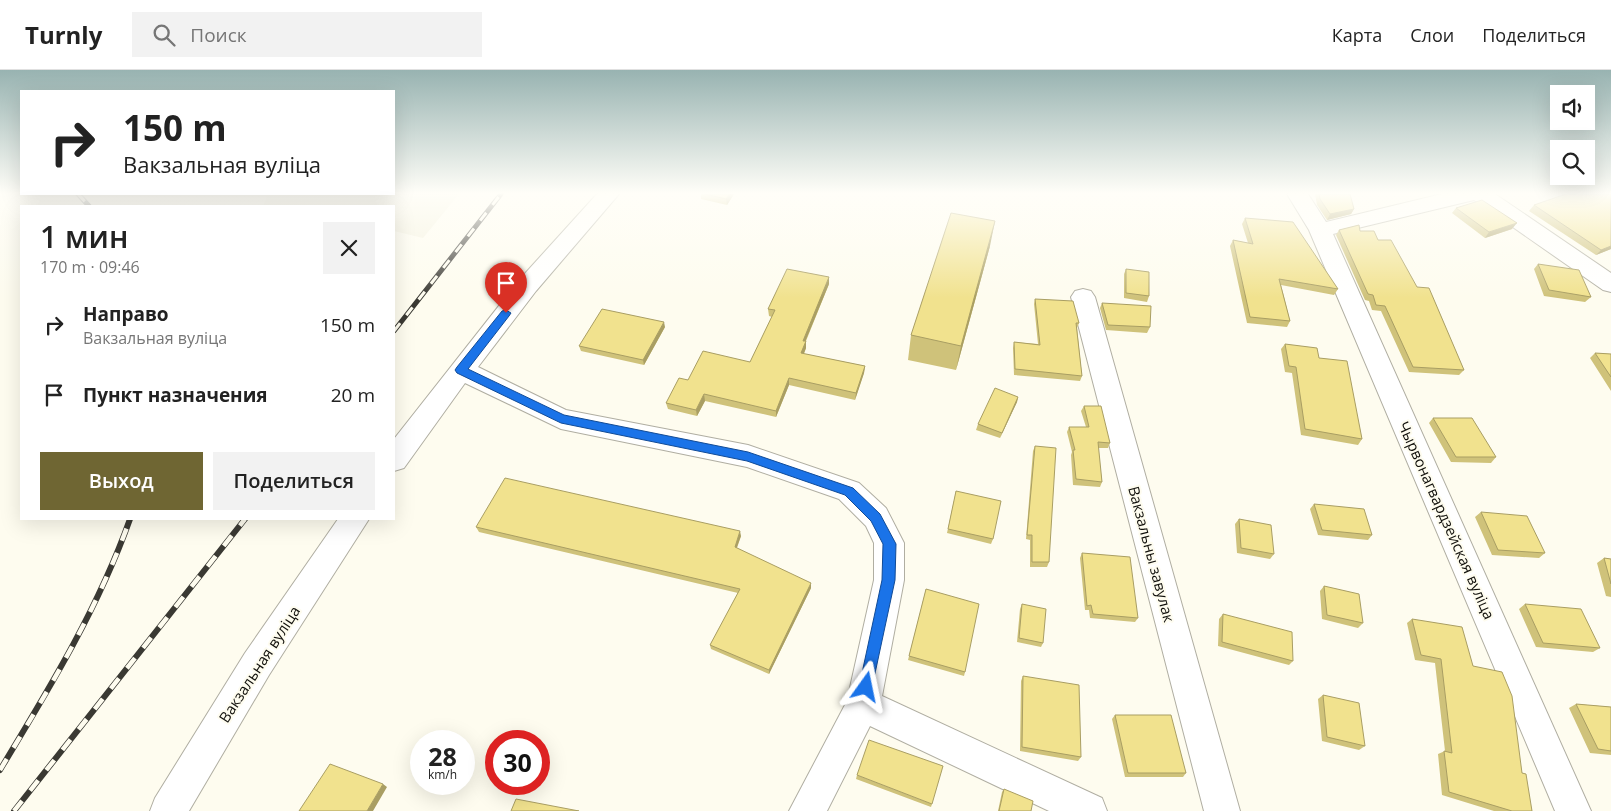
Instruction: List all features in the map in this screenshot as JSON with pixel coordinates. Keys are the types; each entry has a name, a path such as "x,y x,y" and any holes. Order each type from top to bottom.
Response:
{"street":[{"path":"395,459 461,370 528,285 578,229"},
{"path":"1320,230 1326,229"},
{"path":"1530,229 1611,284"},
{"name":"Чырвонагвардзейская вуліца","path":"1320,230 1573,811"},
{"name":"Вакзальны завулак","path":"1083,297 1222,811"},
{"path":"461,370 561,419 748,456 849,491 876,517 889,544 889,580 863,705 807,811"},
{"name":"Вакзальная вуліца","path":"168,811 257,664 353,520"},
{"path":"863,705 1089,811"}],"shaded area":[{"path":"395,229 431,229 423,238 395,231"}],"building":[{"path":"946,229 993,229 961,346 911,335"},
{"path":"1248,229 1297,229 1338,289 1279,279 1290,321 1250,317 1233,240 1253,244"},
{"path":"1360,229 1360,231 1374,231 1378,240 1391,240 1417,287 1429,288 1464,370 1413,367 1385,306 1376,305 1373,295 1368,294 1339,230"},
{"path":"1484,229 1500,229 1489,232"},
{"path":"1569,229 1611,229 1611,246 1601,250"},
{"path":"1538,264 1579,270 1591,297 1549,290"},
{"path":"787,269 829,277 803,341 806,341 801,353 865,366 856,393 789,378 776,411 704,394 696,410 666,403 679,378 688,380 703,351 750,362 775,310 768,309"},
{"path":"1126,269 1149,272 1149,296 1126,293"},
{"path":"1035,299 1073,301 1079,323 1076,323 1082,376 1015,369 1014,342 1040,345"},
{"path":"1102,303 1151,306 1150,327 1108,325"},
{"path":"602,309 664,322 643,360 579,346"},
{"path":"1285,344 1317,348 1319,358 1347,361 1362,439 1305,429 1296,367 1289,366"},
{"path":"1595,353 1611,354 1611,377"},
{"path":"995,388 1018,397 1002,433 978,424"},
{"path":"1084,406 1101,406 1110,443 1098,442 1102,482 1076,479 1073,450 1075,450 1069,427 1089,427"},
{"path":"1433,418 1472,418 1496,457 1456,457"},
{"path":"1035,446 1056,448 1049,562 1032,562 1032,535 1027,535"},
{"path":"505,478 740,531 735,547 811,583 769,670 710,645 740,589 476,527"},
{"path":"956,491 1001,501 993,539 948,529"},
{"path":"1314,504 1364,509 1372,535 1322,530"},
{"path":"1481,512 1527,516 1545,553 1498,550"},
{"path":"1239,519 1271,525 1274,554 1241,548"},
{"path":"1082,553 1130,557 1138,618 1093,614 1091,605 1087,606"},
{"path":"1604,558 1611,559 1611,584"},
{"path":"1324,586 1359,594 1363,623 1327,615"},
{"path":"926,589 979,604 965,672 909,656"},
{"path":"1022,604 1046,609 1043,643 1019,638"},
{"path":"1525,604 1581,609 1600,648 1543,643"},
{"path":"1223,614 1292,632 1293,661 1222,642"},
{"path":"1412,619 1462,627 1473,666 1502,672 1512,696 1522,773 1526,774 1532,811 1512,811 1449,792 1444,751 1452,753 1441,659 1421,655"},
{"path":"1023,676 1079,685 1081,757 1022,747"},
{"path":"1323,695 1359,703 1365,746 1327,737"},
{"path":"1576,704 1611,707 1611,751 1598,749"},
{"path":"1115,715 1171,715 1186,773 1128,773"},
{"path":"869,740 943,766 932,804 857,775"},
{"path":"330,764 383,784 367,811 299,811"},
{"path":"1004,789 1033,801 1031,811 999,811"},
{"path":"516,799 579,811 511,811"}],"railway":[{"path":"395,330 474,229"},
{"path":"0,770 88,617 130,520"},
{"path":"14,811 244,520"}],"route":[{"path":"506,313 461,370 561,419 748,456 849,491 876,517 889,544 889,580 866,687"}]}
